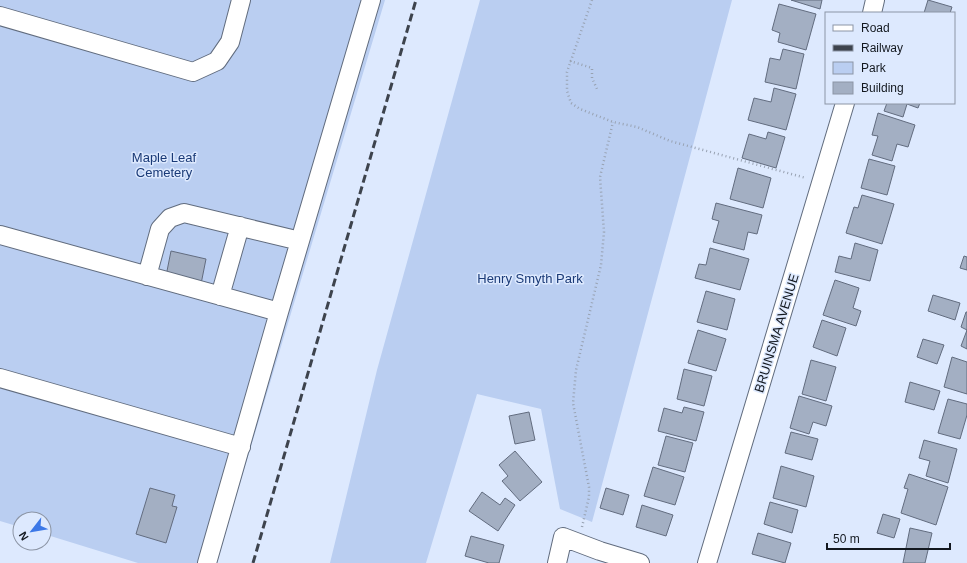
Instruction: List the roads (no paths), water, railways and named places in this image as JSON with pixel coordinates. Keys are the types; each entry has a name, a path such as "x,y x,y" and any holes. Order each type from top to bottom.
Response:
{"street":[{"path":"0,16 193,72 217,61 230,42 241,0"},
{"path":"208,563 279,312 371,0"},
{"path":"872,12 875,0"},
{"name":"BRUINSMA AVENUE","path":"707,563 845,104"},
{"path":"147,276 160,229 170,218 184,213 300,241"},
{"path":"220,296 240,226"},
{"path":"0,235 279,312"},
{"path":"0,378 241,447"},
{"path":"556,563 563,537 600,551 640,563"}],"railway":[{"path":"253,563 416,0"}],"park label":[{"name":"Maple Leaf Cemetery","path":"164,164"},
{"name":"Henry Smyth Park","path":"530,278"}]}
